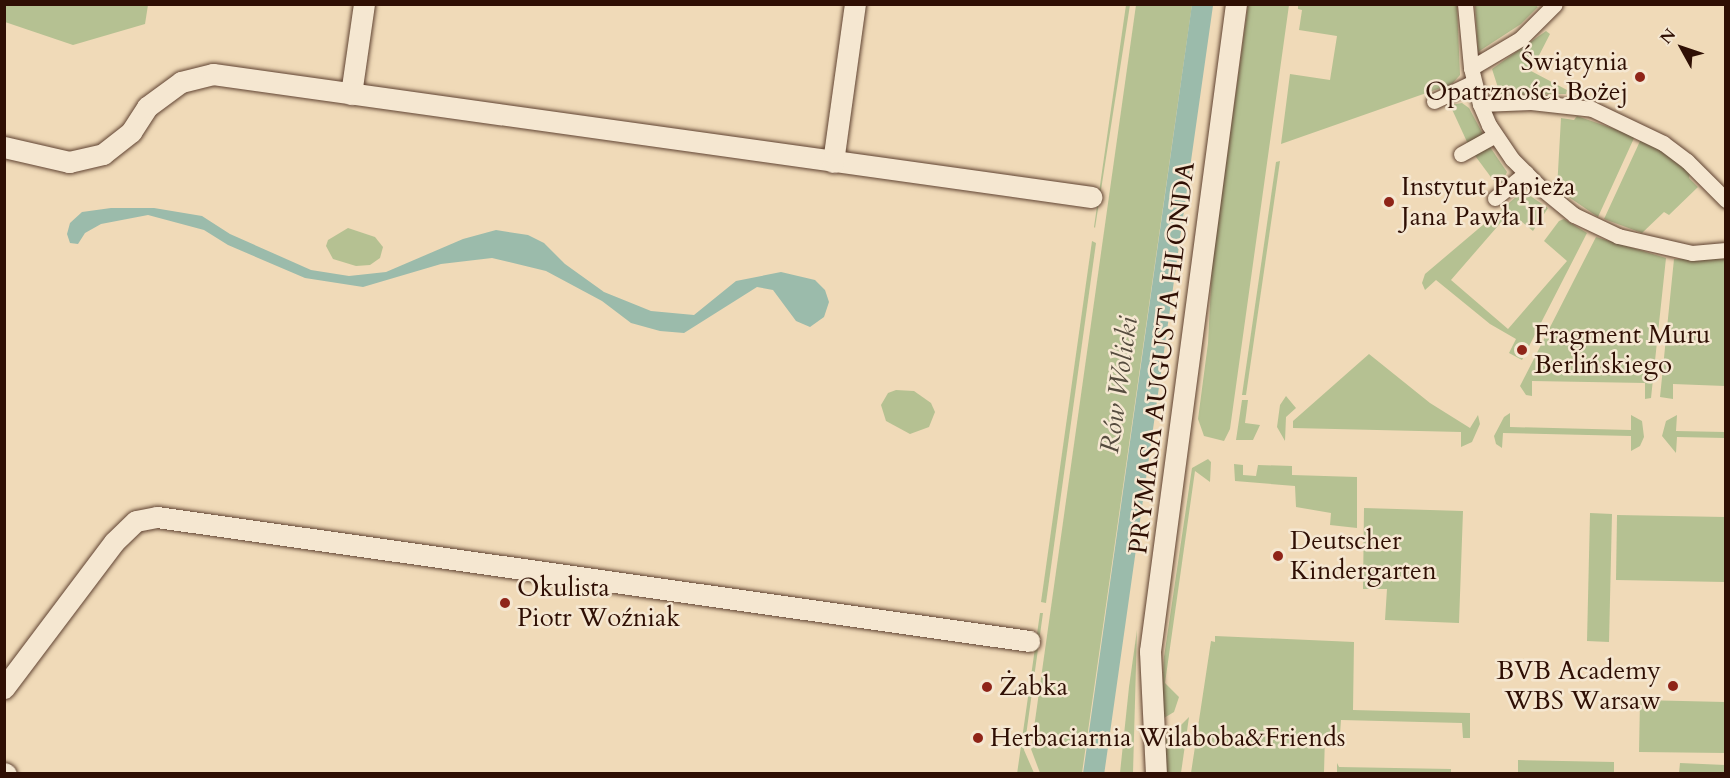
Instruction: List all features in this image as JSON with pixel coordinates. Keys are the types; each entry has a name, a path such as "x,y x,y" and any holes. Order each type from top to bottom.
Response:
{"street":[{"path":"351,94 364,4"},
{"path":"833,162 855,4"},
{"name":"PRYMASA AUGUSTA HLONDA","path":"1156,774 1150,651 1236,4"},
{"path":"1465,4 1472,75 1480,104 1495,135 1526,173 1554,200 1597,229 1656,247 1692,253 1725,250"},
{"path":"1434,101 1520,39 1555,4"},
{"path":"4,147 69,162 103,154 131,132 147,107 181,82 213,74 1091,197"},
{"path":"1480,104 1531,102 1592,109 1664,143 1687,161 1725,200"},
{"path":"1461,154 1495,135"},
{"path":"1496,198 1526,173"},
{"path":"4,688 114,542 136,521 157,518 1029,641"},
{"name":"PRYMASA AUGUSTA HLONDA","path":"1144,774 1152,720"}],"green space":[{"path":"5,4 148,5 145,24 73,45 5,22"},
{"path":"1534,4 1538,7 1521,24 1478,52 1475,5"},
{"path":"1126,5 1130,5 1095,228 1094,227"},
{"path":"1136,5 1192,5 1082,773 1040,773 1031,749"},
{"path":"1248,5 1289,5 1230,429 1224,441 1204,436 1198,419 1208,343 1212,266"},
{"path":"1298,5 1457,5 1460,75 1452,84 1281,144 1290,74 1330,80 1337,36 1299,30 1302,10 1298,9"},
{"path":"1546,31 1550,34 1531,71 1567,90 1566,94 1500,94 1492,69"},
{"path":"1462,103 1469,108 1484,136 1468,144 1450,105"},
{"path":"1577,116 1635,136 1598,217 1557,189 1561,118 1574,120"},
{"path":"1641,139 1666,153 1690,173 1689,178 1698,187 1669,215 1664,212 1642,233 1604,219"},
{"path":"1488,144 1507,172 1499,188 1473,153"},
{"path":"1280,161 1246,395 1242,395 1276,162"},
{"path":"1523,191 1548,208 1533,231 1510,212 1451,280 1508,329 1567,261 1544,241 1559,221 1564,219 1587,233 1522,360 1509,353 1516,339 1490,324 1436,280 1425,290 1422,283 1425,274"},
{"path":"348,228 375,237 383,247 380,258 370,265 356,266 333,259 326,246 328,240"},
{"path":"1596,237 1666,258 1651,398 1645,399 1645,383 1532,381 1532,396 1526,395 1520,386"},
{"path":"1092,241 1096,243 1046,603 1041,602"},
{"path":"1674,259 1725,259 1725,386 1673,384 1673,399 1660,397"},
{"path":"1369,354 1430,403 1470,428 1478,415 1480,424 1472,442 1461,447 1461,432 1293,428 1293,421"},
{"path":"896,390 914,391 931,403 935,412 929,427 910,434 886,421 881,405 888,393"},
{"path":"1286,396 1296,408 1286,417 1285,441 1277,427 1280,405"},
{"path":"1242,400 1248,400 1245,423 1260,425 1253,440 1236,440"},
{"path":"1510,413 1510,427 1631,430 1631,415 1642,421 1644,437 1640,446 1631,451 1631,436 1503,433 1502,448 1496,444 1494,436 1504,417"},
{"path":"1677,415 1676,431 1725,432 1725,438 1677,437 1676,453 1662,436 1666,421"},
{"path":"1208,459 1211,462 1210,482 1195,471 1165,683 1179,697 1174,712 1164,718 1161,712 1164,657 1192,468"},
{"path":"1234,464 1243,465 1243,475 1256,476 1258,465 1292,466 1292,475 1357,477 1357,528 1330,525 1331,513 1296,507 1295,486 1235,481"},
{"path":"1364,508 1463,511 1459,623 1385,620 1387,589 1363,589"},
{"path":"1590,513 1612,514 1609,642 1587,641"},
{"path":"1617,515 1725,517 1725,582 1616,580"},
{"path":"1040,613 1043,613 1024,750 1034,773 1017,774"},
{"path":"1137,630 1133,773 1120,773 1129,687"},
{"path":"1215,636 1354,642 1353,710 1470,713 1470,738 1463,738 1462,723 1341,720 1340,734 1325,735 1324,773 1191,773 1211,641 1215,642"},
{"path":"1640,700 1725,702 1725,753 1639,752"},
{"path":"1189,717 1181,773 1165,773 1164,742"},
{"path":"1518,760 1614,762 1614,773 1518,773"},
{"path":"1337,763 1339,767 1451,769 1451,773 1337,773"},
{"path":"1680,763 1725,765 1725,773 1679,773"}],"shaded area":[{"path":"111,208 154,208 202,216 230,234 311,270 349,276 386,272 463,239 496,230 528,235 544,243 565,264 604,292 651,311 694,315 736,281 781,272 815,280 825,290 829,302 824,317 810,327 796,321 773,290 757,287 684,333 660,331 631,323 602,301 546,271 492,258 441,264 363,287 305,278 228,245 204,230 148,215 101,224 85,233 78,244 70,243 67,234 70,223 82,212"}],"waterway":[{"name":"Rów Wolicki","path":"1093,774 1202,4"}],"place":[{"name":"Świątynia Opatrzności Bożej","path":"1640,77"},
{"name":"Instytut Papieża Jana Pawła II","path":"1389,202"},
{"name":"Fragment Muru Berlińskiego","path":"1522,350"},
{"name":"Deutscher Kindergarten","path":"1278,556"},
{"name":"Okulista Piotr Woźniak","path":"505,603"},
{"name":"BVB Academy WBS Warsaw","path":"1673,686"},
{"name":"Żabka","path":"987,687"},
{"name":"Herbaciarnia Wilaboba&Friends","path":"978,738"}]}
